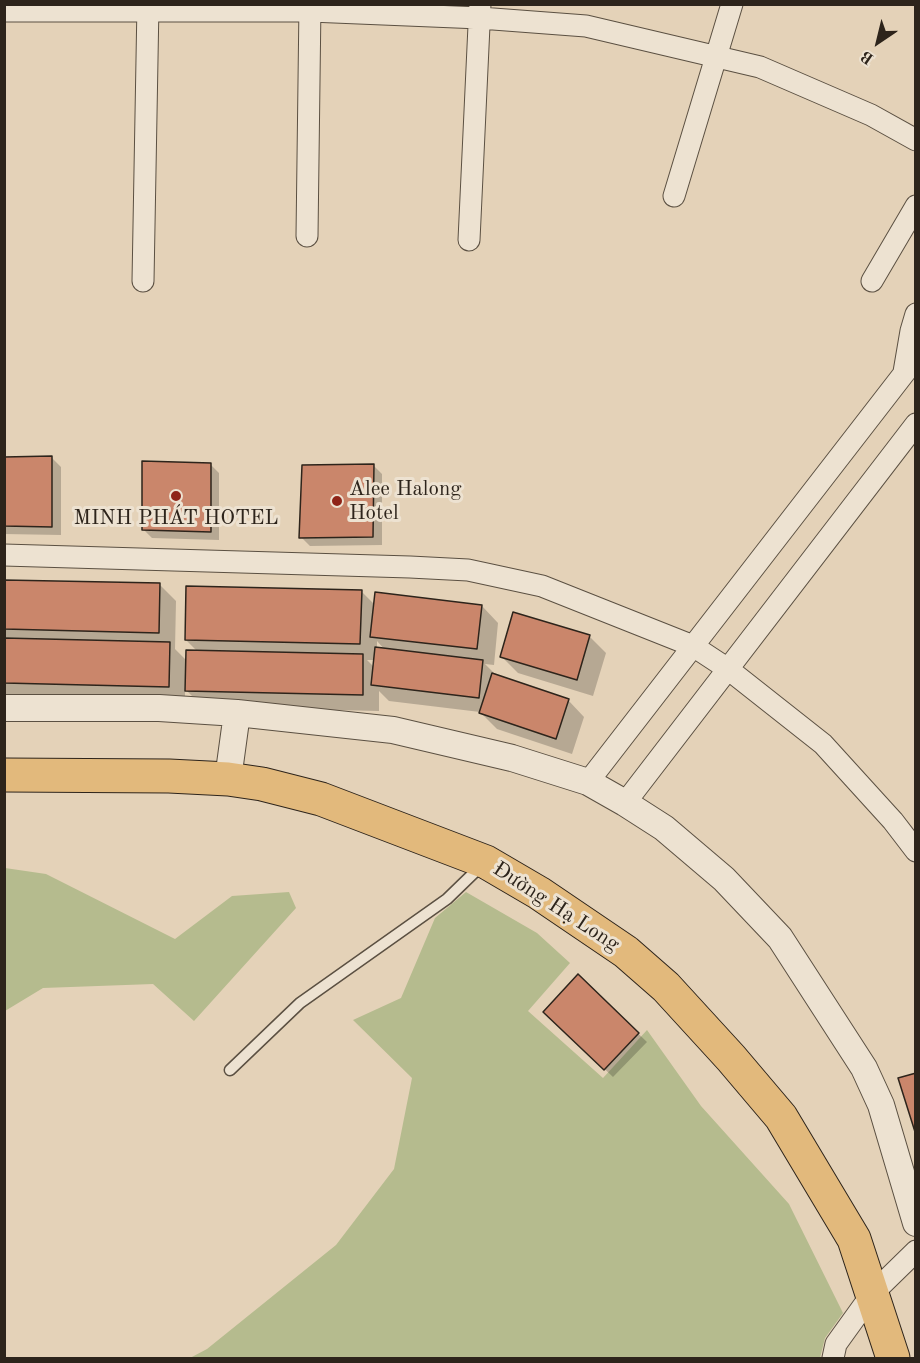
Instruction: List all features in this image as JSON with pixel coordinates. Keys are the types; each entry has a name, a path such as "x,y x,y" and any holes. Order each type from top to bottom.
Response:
{"main road":[{"name":"Đường Hạ Long","path":"4,775 228,779 262,784 321,799 486,862 539,893 626,952 666,987 782,1117 854,1239 893,1359"}],"street":[{"path":"674,196 732,4"},
{"path":"143,280 148,8"},
{"path":"4,11 310,8 480,11 586,26 760,67 871,115 915,140"},
{"path":"307,236 310,8"},
{"path":"469,240 480,11"},
{"path":"873,281 915,206"},
{"path":"588,782 910,366 910,331 915,314"},
{"path":"625,803 915,424"},
{"path":"4,555 468,570 542,586 693,646 729,669 823,744 893,821 915,851"},
{"path":"4,708 159,708 237,713 393,730 512,758 588,782 664,828 716,871 780,938 864,1068 881,1105 915,1223"},
{"path":"228,779 237,713"},
{"path":"833,1359 836,1344 872,1294 915,1251"}],"lane":[{"path":"230,1070 300,1003 447,899 486,862"}],"green space":[{"path":"5,868 46,874 175,939 232,896 289,892 296,908 194,1021 153,984 43,988 5,1011"},
{"path":"466,892 537,933 570,963 528,1011 603,1078 647,1030 701,1106 789,1204 843,1313 825,1338 820,1358 190,1358 207,1349 336,1245 394,1169 412,1078 353,1020 401,998 435,918"}],"building":[{"path":"52,456 52,527 4,526 4,457"},
{"name":"MINH PHÁT HOTEL","path":"142,461 211,463 211,532 142,530"},
{"name":"Alee Halong Hotel","path":"374,464 373,537 299,538 302,465"},
{"path":"4,580 160,583 159,633 4,629"},
{"path":"186,586 362,590 360,644 185,640"},
{"path":"375,592 482,605 477,649 370,637"},
{"path":"513,612 590,635 577,680 500,657"},
{"path":"4,638 170,642 169,687 4,683"},
{"path":"375,647 483,660 479,698 371,685"},
{"path":"186,650 363,654 363,695 185,691"},
{"path":"492,673 569,699 556,739 479,713"},
{"path":"578,974 639,1033 604,1070 543,1012"},
{"path":"916,1073 916,1135 898,1078"}],"place":[{"name":"MINH PHÁT HOTEL","path":"176,496"},
{"name":"Alee Halong Hotel","path":"337,501"}]}
